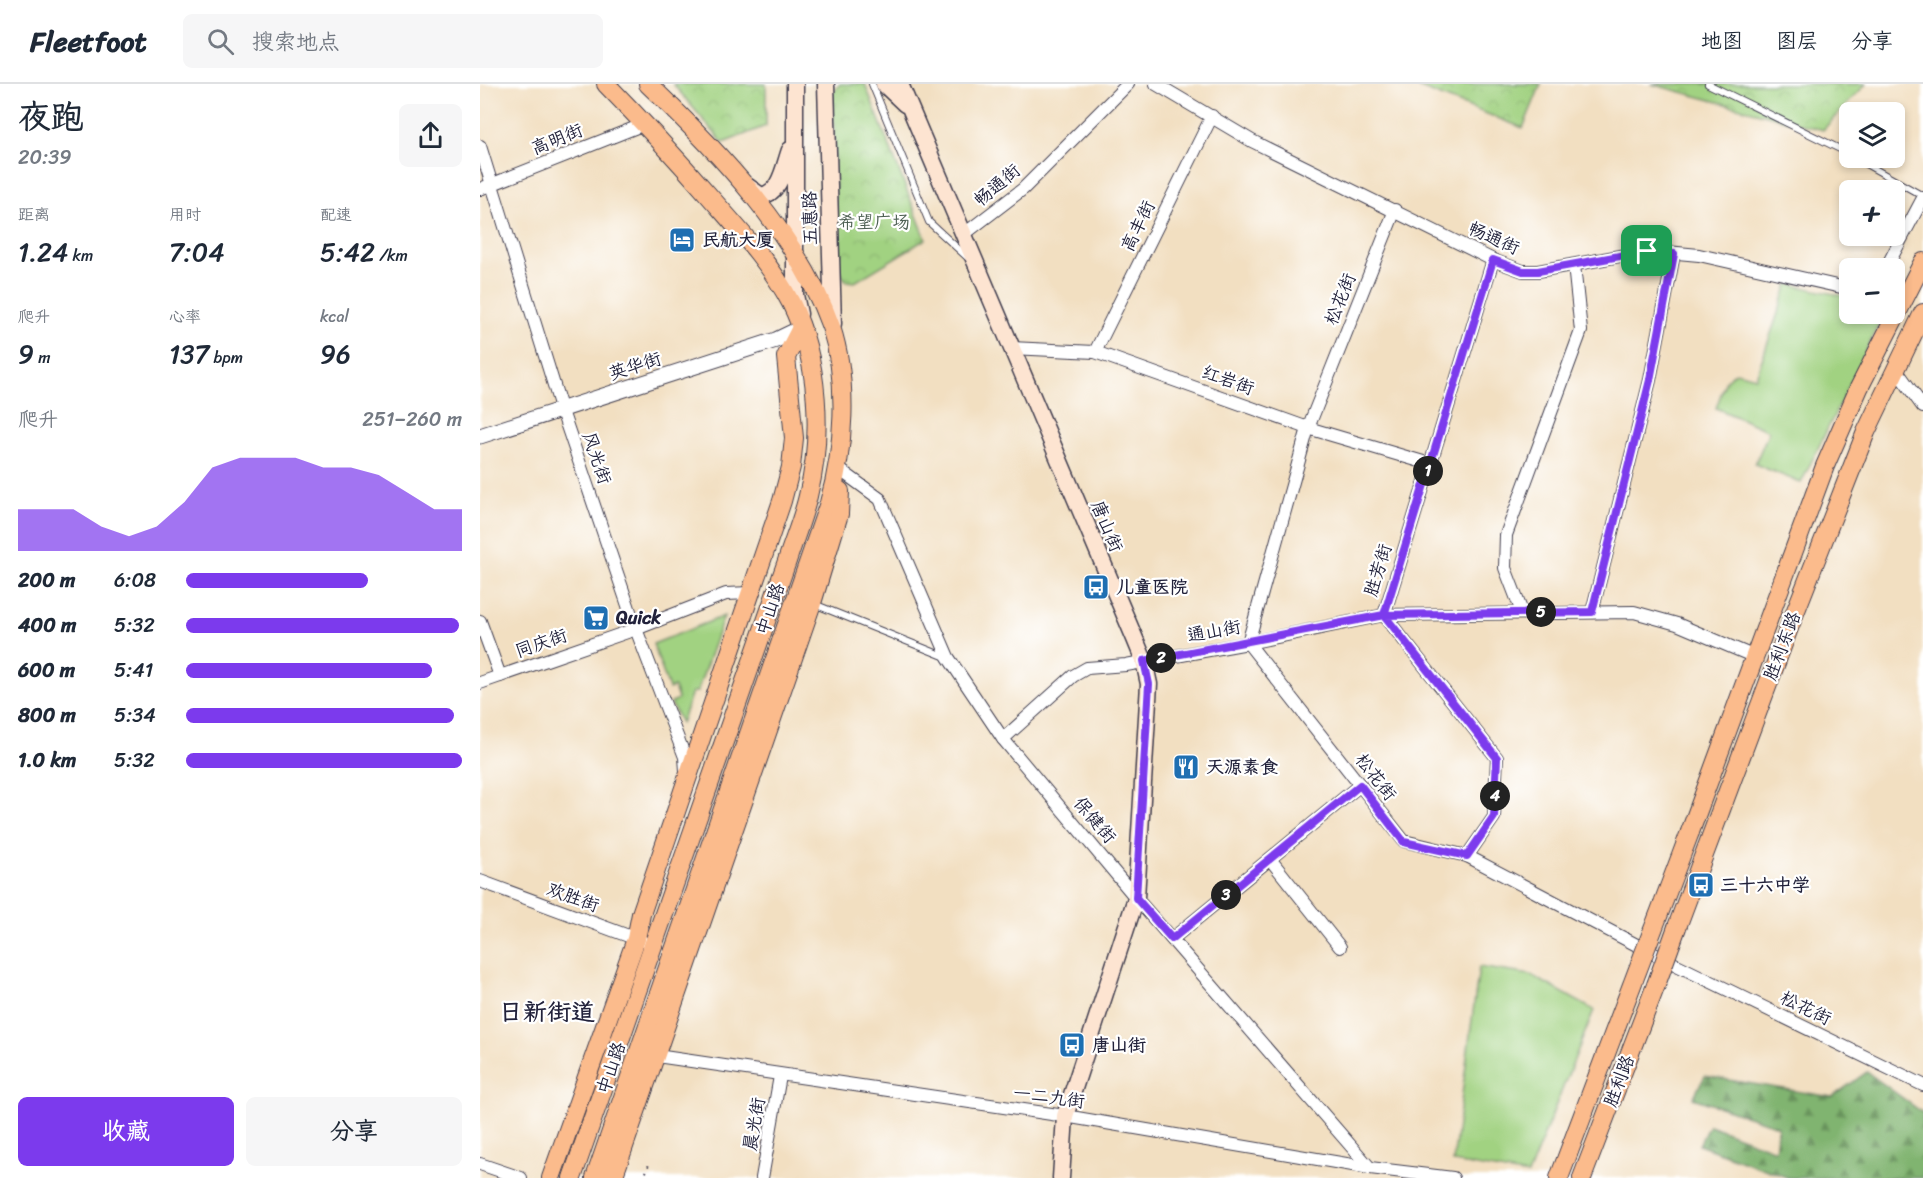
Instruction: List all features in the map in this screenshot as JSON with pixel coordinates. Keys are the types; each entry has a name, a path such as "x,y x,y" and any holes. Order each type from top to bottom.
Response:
{"main road":[{"name":"中山路","path":"572,1178 808,495 814,460 815,407 810,362 801,328 779,282 746,238 648,126 606,84"},
{"name":"中山路","path":"595,1178 648,1054 804,600 839,469 843,442 836,352 831,327 795,250 734,174 648,84"},
{"name":"五惠路","path":"795,84 795,295 801,328"},
{"name":"五惠路","path":"826,84 831,304 836,352"},
{"path":"884,84 911,110"},
{"name":"唐山街","path":"900,84 1144,661 1149,684 1136,898 1065,1116 1061,1178"},
{"path":"734,174 754,192 761,196 769,195 781,177 794,138"},
{"name":"胜利路","path":"1559,1178 1833,448 1859,388 1923,262"},
{"name":"胜利东路","path":"1656,984 1793,618 1866,432 1923,313"},
{"path":"551,1178 636,939 641,914 791,467 793,420 786,357 801,328"},
{"name":"胜利路","path":"1582,1178 1656,984"},
{"path":"613,1178 648,1054"}],"street":[{"name":"畅通街","path":"963,235 1023,189 1128,84"},
{"name":"畅通街","path":"1156,84 1252,141 1493,260 1523,271 1574,265 1647,251 1699,255 1839,287"},
{"name":"高丰街","path":"1095,352 1212,116"},
{"name":"高明街","path":"480,189 642,124 648,126"},
{"name":"风光街","path":"480,146 562,411 636,629 685,758 687,778"},
{"path":"1891,258 1923,197"},
{"name":"松花街","path":"1395,210 1308,428 1248,643 1404,842 1467,856 1650,952 1923,1085"},
{"path":"1592,612 1650,380 1674,254"},
{"name":"胜芳街","path":"1467,856 1494,817 1497,758 1384,615 1493,260"},
{"path":"1522,612 1505,568 1506,535 1581,332 1574,265"},
{"name":"英华街","path":"480,436 776,340 801,328"},
{"name":"红岩街","path":"1011,348 1095,352 1308,428 1430,464"},
{"path":"1895,368 1923,407"},
{"name":"保健街","path":"839,469 880,500 948,657 1003,739 1136,898 1370,1168"},
{"name":"同庆街","path":"480,683 636,629 726,594 750,593"},
{"name":"通山街","path":"1003,739 1073,676 1087,668 1144,661 1248,643 1384,615 1634,612 1658,617 1755,657"},
{"path":"480,621 500,676"},
{"path":"1172,939 1360,785"},
{"path":"1270,859 1340,947"},
{"name":"欢胜街","path":"480,881 654,945"},
{"name":"一二九街","path":"648,1054 780,1076 1065,1116 1370,1168 1453,1178"},
{"name":"晨光街","path":"762,1178 780,1076"},
{"path":"480,1164 521,1178"}],"lane":[{"path":"872,84 929,222 976,265"},
{"path":"1708,84 1839,149"},
{"path":"1872,168 1923,197"},
{"path":"804,600 948,657"}],"path":[{"path":"644,1178 649,1164"}],"green space":[{"path":"673,84 766,84 766,126 723,143"},
{"name":"希望广场","path":"840,84 865,84 926,239 855,282 846,281 836,267 833,92"},
{"path":"1410,84 1541,84 1523,128"},
{"path":"1651,84 1866,84 1849,102 1839,102 1839,113 1823,130"},
{"path":"1788,284 1839,295 1839,324 1879,324 1801,483 1755,464 1769,431 1716,408 1726,380 1736,372 1756,377"},
{"path":"724,616 697,692 692,692 681,723 671,703 678,699 674,687 669,689 653,644"},
{"path":"1479,967 1531,975 1594,1010 1528,1175 1453,1162"},
{"path":"1867,1072 1923,1113 1923,1178 1789,1178 1699,1145 1709,1125 1775,1150 1778,1126 1693,1098 1705,1076 1832,1097"}],"place":[{"name":"民航大厦","path":"682,240"},
{"name":"儿童医院","path":"1096,587"},
{"name":"Quick","path":"596,618"},
{"name":"天源素食","path":"1186,767"},
{"name":"三十六中学","path":"1701,885"},
{"name":"唐山街","path":"1072,1045"}],"district":[{"name":"日新街道","path":"547,1012"}],"route":[{"path":"1647,251 1559,269 1538,271 1523,271 1493,260 1384,615 1248,643 1144,661 1149,684 1136,898 1172,939 1360,785 1404,842 1467,856 1494,817 1497,758 1384,615 1592,612 1650,380 1674,254 1647,251"}]}
